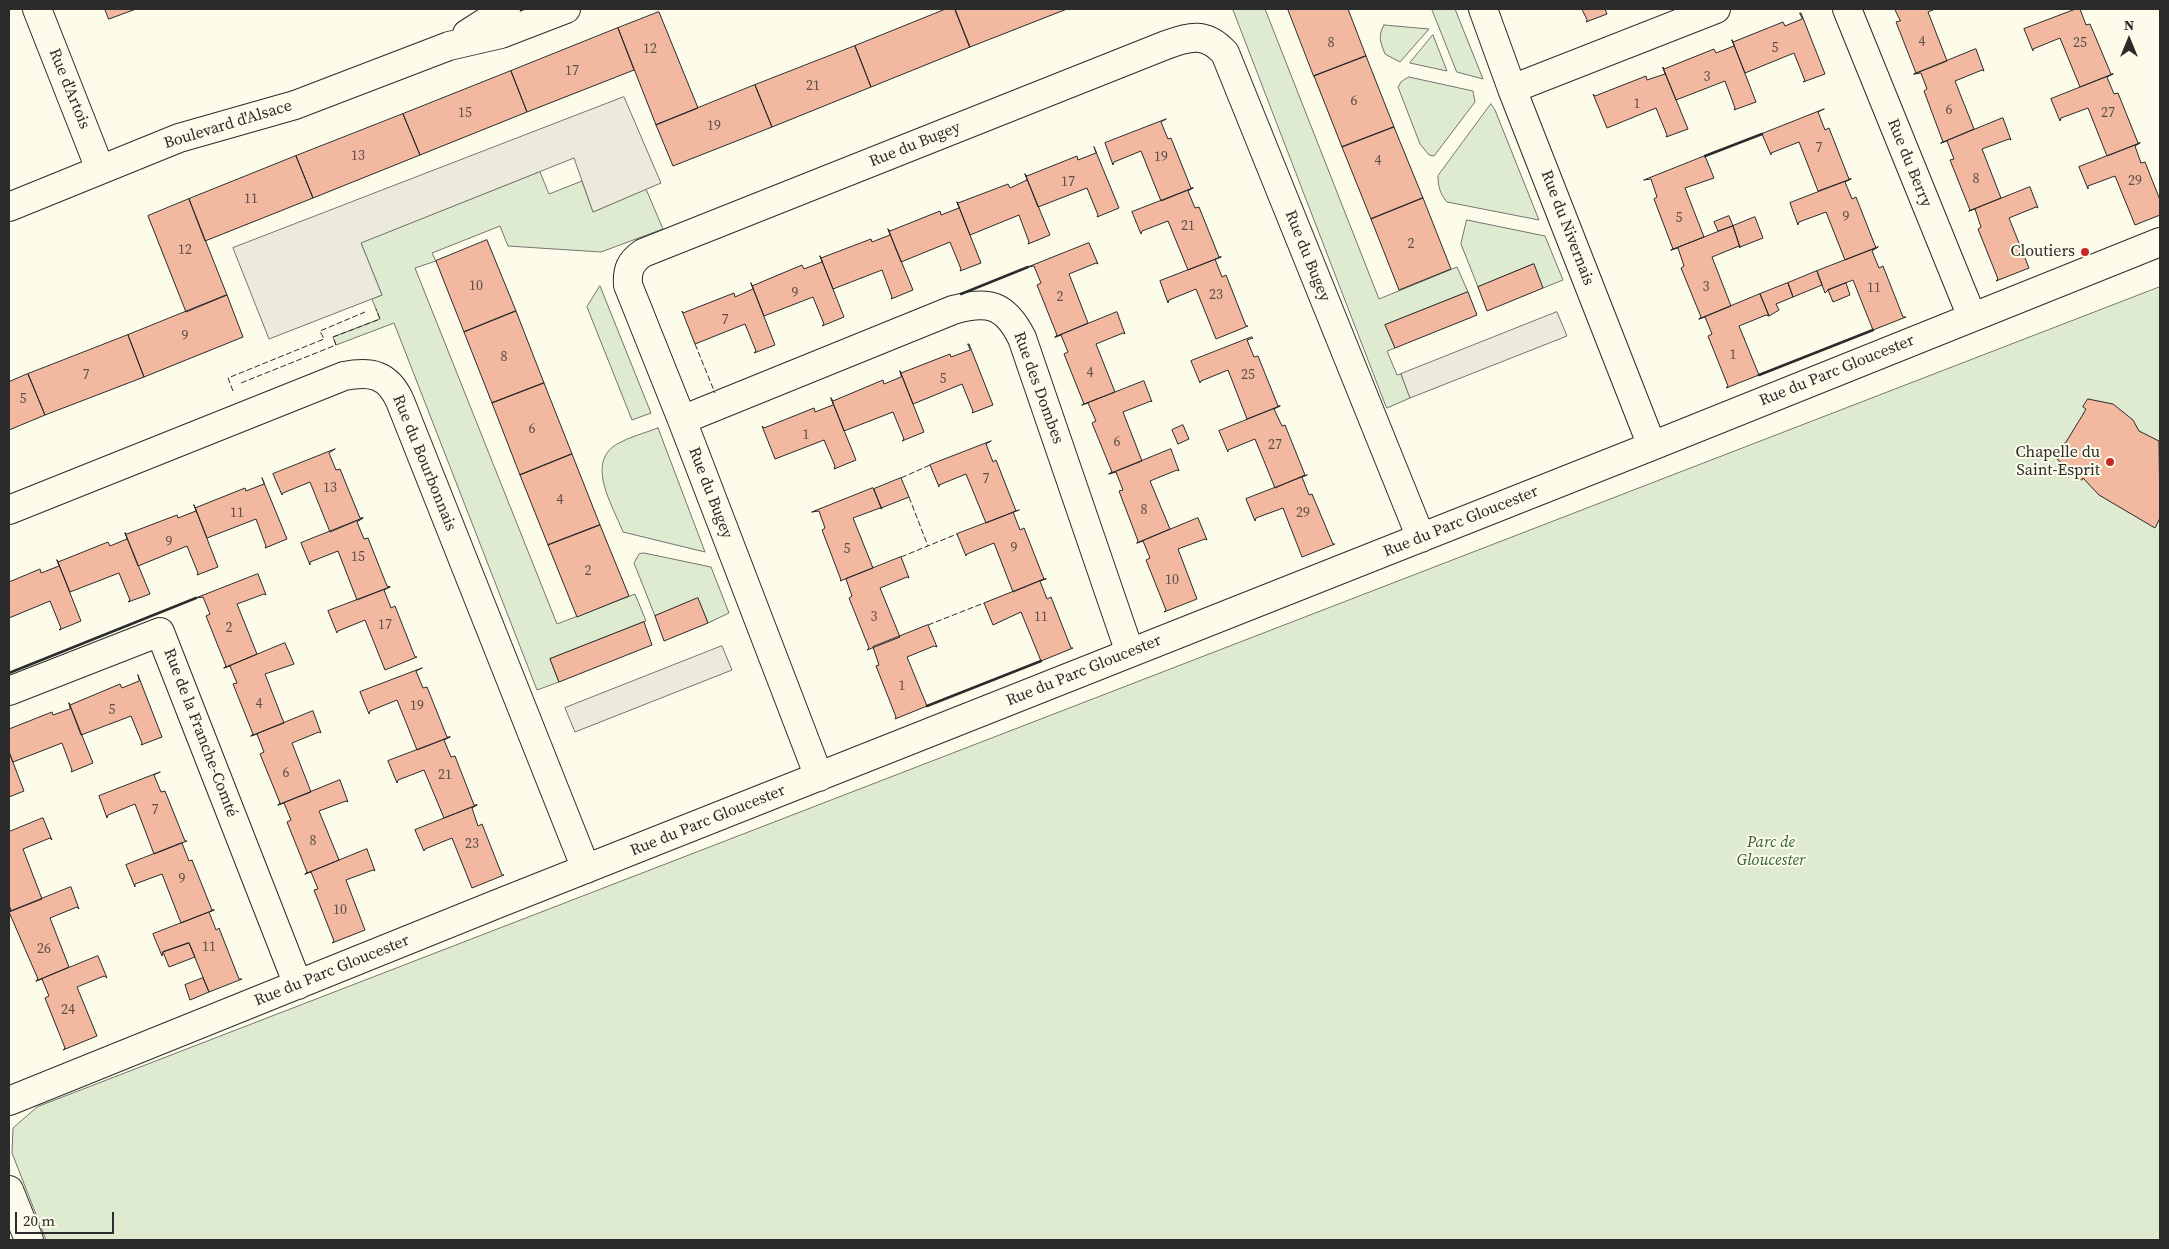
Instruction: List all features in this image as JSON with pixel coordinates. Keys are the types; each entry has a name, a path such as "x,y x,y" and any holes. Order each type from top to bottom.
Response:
{"street":[{"name":"Rue d'Artois","path":"37,9 100,170"},
{"name":"Boulevard d'Alsace","path":"449,46 506,9"},
{"name":"Boulevard d'Alsace","path":"9,207 179,138 295,105 449,46 501,34 566,9"},
{"name":"Rue du Nivernais","path":"1483,9 1512,89 1652,446"},
{"path":"1512,89 1716,9"},
{"name":"Rue du Berry","path":"1847,9 1972,317"},
{"name":"Rue du Bugey","path":"819,777 628,285 627,274 634,259 643,253 1166,45 1182,39 1202,38 1211,40 1218,44 1229,62 1421,538"},
{"name":"Rue du Parc Gloucester","path":"9,1101 2160,242"},
{"name":"Rue des Dombes","path":"682,420 953,310 979,304 991,305 1001,310 1016,327 1022,338 1130,653"},
{"name":"Rue du Bourbonnais","path":"9,510 344,376 367,373 378,376 388,382 400,401 586,869"},
{"name":"Rue de la Franche-Comté","path":"9,691 160,632 298,985"},
{"path":"9,1190 28,1240"}],"green space":[{"path":"1233,9 1265,9 1379,299 1457,267 1468,292 1386,325 1395,348 1387,351 1397,375 1401,374 1410,398 1387,408"},
{"path":"1432,9 1455,9 1483,79 1457,72"},
{"path":"1384,25 1429,29 1400,62 1385,54 1380,37"},
{"path":"1433,35 1447,71 1410,63"},
{"path":"1409,77 1473,91 1475,102 1434,156 1429,155 1420,144 1398,87 1401,82"},
{"path":"1491,104 1539,220 1447,202 1441,193 1438,176"},
{"path":"540,172 549,194 582,181 593,212 646,189 663,229 601,252 508,246 500,226 432,253 436,261 415,268 557,624 635,594 646,621 550,659 559,682 537,690 394,323 336,345 333,337 380,319 372,299 382,295 361,243"},
{"path":"1467,220 1545,236 1563,280 1543,288 1533,264 1478,287 1461,244"},
{"path":"600,286 651,413 632,420 587,307"},
{"name":"Parc de Gloucester","path":"2160,287 2160,1240 46,1240 12,1153 13,1128 37,1107"},
{"path":"658,428 705,552 623,532 608,498 602,473 603,462 608,452 617,444"},
{"path":"644,553 711,567 729,613 708,623 698,599 655,616 634,563 639,554"}],"shaded area":[{"path":"624,97 661,183 593,212 574,158 361,243 382,295 269,339 233,248"},
{"path":"1557,312 1567,336 1410,398 1401,374"},
{"path":"722,646 732,670 575,732 565,708"}],"building":[{"path":"105,9 136,9 109,19"},
{"path":"946,9 955,9 970,47 871,87 855,46"},
{"path":"955,9 1067,9 970,47"},
{"path":"1288,9 1348,9 1366,56 1314,76"},
{"path":"1582,9 1605,9 1607,14 1586,22 1587,20"},
{"path":"1895,9 1935,9 1928,12 1947,61 1914,74 1916,73 1896,22 1900,21"},
{"path":"2080,9 2086,25 2090,24 2111,74 2113,74 2080,87 2060,38 2033,49 2033,51 2024,29"},
{"path":"659,12 698,108 656,125 618,28"},
{"path":"1800,13 1825,74 1803,82 1805,81 1794,53 1745,73 1732,40 1733,42 1783,22 1785,26 1802,19"},
{"path":"618,28 634,70 527,112 511,71"},
{"path":"1732,40 1756,102 1734,110 1735,108 1725,81 1676,100 1663,67 1664,69 1714,49 1716,53 1734,46"},
{"path":"855,46 871,87 772,127 755,85"},
{"path":"1976,49 1984,71 1982,70 1955,81 1974,129 1941,143 1943,142 1924,91 1927,89 1921,73 1914,74"},
{"path":"1366,56 1394,127 1342,147 1314,76"},
{"path":"1663,68 1688,129 1666,137 1667,135 1656,108 1607,128 1593,94 1595,96 1646,76 1647,80 1665,74"},
{"path":"511,71 527,112 420,155 403,114"},
{"path":"2113,74 2107,77 2114,94 2118,93 2138,143 2140,143 2107,156 2088,108 2061,118 2060,121 2051,99"},
{"path":"755,85 772,127 673,166 656,125"},
{"path":"1824,109 1818,112 1825,130 1829,128 1849,179 1851,179 1818,191 1799,142 1771,153 1771,155 1762,134"},
{"path":"403,114 420,155 313,198 296,156"},
{"path":"2003,118 2011,140 2009,139 1982,149 2001,198 1969,211 1950,160 1954,159 1947,141 1941,143"},
{"path":"1166,119 1161,122 1168,139 1171,138 1191,188 1193,188 1161,201 1141,151 1114,162 1113,165 1105,143"},
{"path":"1394,127 1423,198 1371,219 1342,147"},
{"path":"2140,143 2135,146 2141,163 2145,162 2160,200 2160,215 2135,225 2115,176 2088,186 2088,189 2079,167"},
{"path":"1094,147 1119,208 1097,217 1098,215 1087,188 1038,207 1025,174 1027,176 1077,156 1078,160 1096,153"},
{"path":"296,156 313,198 205,241 189,199"},
{"path":"1705,156 1714,178 1685,188 1704,237 1671,250 1673,249 1654,199 1657,197 1651,179 1644,180"},
{"path":"1025,174 1050,235 1028,244 1029,242 1019,215 970,235 957,202 1008,184 1010,188 1027,180"},
{"path":"1851,179 1845,182 1852,199 1856,197 1876,248 1845,260 1826,212 1799,222 1798,225 1790,203"},
{"path":"2030,187 2038,208 2036,207 2009,218 2029,268 1996,281 1998,279 1978,229 1981,227 1975,209 1969,211"},
{"path":"1193,188 1188,191 1195,208 1199,207 1219,257 1221,257 1188,270 1168,221 1142,231 1141,234 1132,212"},
{"path":"1423,198 1451,269 1399,290 1371,219"},
{"path":"189,199 227,295 186,312 148,216"},
{"path":"957,202 981,263 960,271 961,269 950,242 901,262 888,229 890,231 940,211 941,215 959,208"},
{"path":"1729,216 1733,226 1718,231 1714,222"},
{"path":"1755,217 1763,238 1740,247 1733,226"},
{"path":"1733,226 1740,248 1739,246 1712,257 1731,306 1699,319 1701,317 1681,268 1684,266 1678,248 1671,250"},
{"path":"888,229 913,290 891,299 892,297 882,270 833,289 820,256 821,258 871,239 872,242 890,235"},
{"path":"487,240 516,311 464,332 436,261"},
{"path":"1089,243 1098,264 1096,263 1069,274 1088,323 1055,337 1057,335 1037,285 1041,283 1034,266 1028,267"},
{"path":"1878,247 1872,251 1879,268 1883,266 1903,317 1906,317 1873,330 1853,280 1825,293 1817,271"},
{"path":"820,256 844,317 822,326 824,324 813,297 764,316 752,286 802,265 804,269 822,262"},
{"path":"1215,259 1222,277 1226,275 1246,326 1248,326 1216,339 1196,289 1169,300 1168,303 1160,281"},
{"path":"1534,264 1543,288 1487,311 1478,287"},
{"path":"1817,271 1822,285 1793,297 1788,283"},
{"path":"751,283 775,345 754,353 756,351 745,324 695,344 682,311 683,313 734,293 735,297 753,289"},
{"path":"1788,283 1793,297 1776,304 1779,310 1769,316 1760,294"},
{"path":"1846,283 1850,295 1833,302 1828,290"},
{"path":"1468,292 1477,315 1395,348 1385,325"},
{"path":"1760,294 1769,316 1766,315 1739,326 1759,375 1726,388 1728,386 1708,336 1712,334 1705,317 1699,319"},
{"path":"227,295 243,337 144,377 128,335"},
{"path":"516,311 544,383 492,403 464,332"},
{"path":"1117,312 1125,334 1123,333 1096,344 1115,392 1084,404 1064,354 1068,352 1061,335 1055,337"},
{"path":"128,335 144,377 45,415 28,374"},
{"path":"1252,337 1247,340 1254,357 1258,356 1278,406 1280,406 1247,419 1228,370 1200,383 1191,361"},
{"path":"968,344 993,405 972,413 973,411 962,384 913,404 900,371 901,373 950,354 951,357 970,350"},
{"path":"900,371 924,432 902,441 904,439 893,412 844,431 831,398 833,401 883,380 884,384 901,377"},
{"path":"28,374 45,415 9,430 9,382"},
{"path":"1144,381 1152,402 1123,412 1142,461 1109,474 1112,472 1092,423 1096,421 1088,403 1082,405"},
{"path":"544,383 572,454 520,475 492,403"},
{"path":"831,398 856,460 834,469 835,466 824,440 775,459 762,426 764,428 814,408 815,412 833,405"},
{"name":"Chapelle du Saint-Esprit","path":"2088,399 2113,404 2133,420 2139,431 2159,441 2160,518 2155,528 2099,495 2083,478 2081,480 2057,459 2058,449 2066,442 2082,416 2086,409 2083,407"},
{"path":"1280,406 1274,409 1282,426 1285,425 1305,475 1275,488 1255,439 1228,450 1228,452 1219,431"},
{"path":"1183,425 1189,439 1178,444 1172,430"},
{"path":"991,441 986,444 993,462 996,460 1016,511 986,523 966,474 939,485 939,487 930,465"},
{"path":"335,449 329,453 336,470 340,469 360,518 363,518 330,532 310,482 282,495 273,474"},
{"path":"1171,449 1179,471 1177,470 1150,481 1170,529 1137,543 1138,541 1119,491 1123,490 1116,472 1109,474"},
{"path":"572,454 600,525 548,545 520,475"},
{"path":"1307,475 1302,477 1309,495 1312,494 1333,544 1335,544 1302,557 1283,508 1256,518 1255,521 1246,499"},
{"path":"262,478 287,539 265,548 266,546 256,519 207,538 195,508 245,488 246,491 264,484"},
{"path":"901,478 909,497 881,508 874,489"},
{"path":"873,488 882,509 880,508 853,518 873,568 840,581 822,530 825,528 819,511 812,512"},
{"path":"194,505 218,567 197,575 198,573 187,546 138,566 125,533 127,534 177,515 178,518 196,511"},
{"path":"1013,512 1020,530 1024,528 1044,579 1013,592 994,543 966,556 957,534"},
{"path":"363,518 357,522 364,539 368,538 387,586 390,587 357,600 338,551 310,562 310,565 301,543"},
{"path":"1198,518 1207,540 1205,539 1178,549 1197,599 1164,612 1166,610 1146,560 1150,558 1143,541 1137,543"},
{"path":"600,525 629,596 577,617 548,545"},
{"path":"125,533 150,594 128,602 130,600 119,573 70,592 57,560 58,562 108,542 110,546 127,539"},
{"path":"901,557 909,578 907,577 880,588 900,637 867,650 869,648 849,598 852,596 846,579"},
{"path":"57,560 81,621 59,630 61,628 50,601 9,618 9,582 40,569 41,573 59,566"},
{"path":"258,574 266,595 264,594 237,604 257,654 224,668 226,666 206,616 210,614 203,597 196,598"},
{"path":"1044,579 1046,579 1040,581 1047,599 1051,597 1071,648 1073,648 1041,661 1021,612 993,625 984,603"},
{"path":"390,587 384,590 391,608 395,606 415,657 417,657 385,670 365,620 337,633 328,611"},
{"path":"698,598 708,623 664,641 655,616"},
{"path":"644,622 652,645 559,682 550,659"},
{"path":"928,625 937,647 934,646 907,657 927,706 895,719 896,717 876,666 879,665 873,647"},
{"path":"285,643 294,664 265,674 284,723 251,736 253,734 233,684 237,683 230,666 224,668"},
{"path":"422,668 416,671 423,688 427,687 447,737 450,737 417,750 397,700 370,711 369,714 360,692"},
{"path":"138,675 162,737 141,745 142,743 131,716 81,735 69,703 70,705 120,684 122,688 139,681"},
{"path":"69,703 93,763 71,772 72,770 62,743 13,762 9,752 9,729 52,712 53,715 70,709"},
{"path":"313,711 321,733 319,732 292,743 311,792 278,805 280,803 260,754 264,752 257,734 251,736"},
{"path":"450,737 444,740 451,757 455,756 474,805 477,805 444,818 424,770 398,780 397,783 388,761"},
{"path":"9,752 24,791 9,797"},
{"path":"160,772 154,775 161,792 165,791 185,841 187,841 154,854 135,804 108,815 107,818 99,796"},
{"path":"340,780 348,802 346,801 319,811 339,860 305,874 307,872 287,822 291,820 284,803 278,805"},
{"path":"477,805 472,808 478,826 482,824 502,875 504,875 472,888 452,838 424,851 415,830"},
{"path":"43,818 52,840 50,838 23,849 42,899 9,912 11,910 9,905 9,832"},
{"path":"182,843 189,861 192,860 212,910 214,910 181,923 162,874 135,884 135,887 126,865"},
{"path":"367,849 375,871 373,870 346,880 365,930 332,943 334,941 314,890 318,889 311,872 305,874"},
{"path":"71,887 79,909 77,907 50,918 69,967 36,981 38,979 9,912"},
{"path":"214,910 209,912 216,930 219,928 239,979 242,979 209,992 189,943 163,952 162,956 153,934"},
{"path":"189,943 195,957 169,967 163,952"},
{"path":"98,956 107,978 104,976 77,987 97,1036 63,1050 65,1048 45,998 49,996 42,979 36,981"},
{"path":"203,978 209,992 190,1000 185,985"}],"fence":[{"path":"241,383 336,345 333,337 380,319 376,309"},
{"path":"233,391 228,378 324,339 320,331 365,312"},
{"path":"695,344 715,393"},
{"path":"901,478 930,465"},
{"path":"909,497 928,546"},
{"path":"901,557 957,534"},
{"path":"928,625 984,603"}],"wall":[{"path":"1705,156 1762,134"},
{"path":"961,294 1028,267"},
{"path":"1759,375 1873,330"},
{"path":"9,673 196,598"},
{"path":"927,706 1041,661"}],"place":[{"name":"Cloutiers","path":"2085,252"},
{"name":"Chapelle du Saint-Esprit","path":"2110,462"}]}
